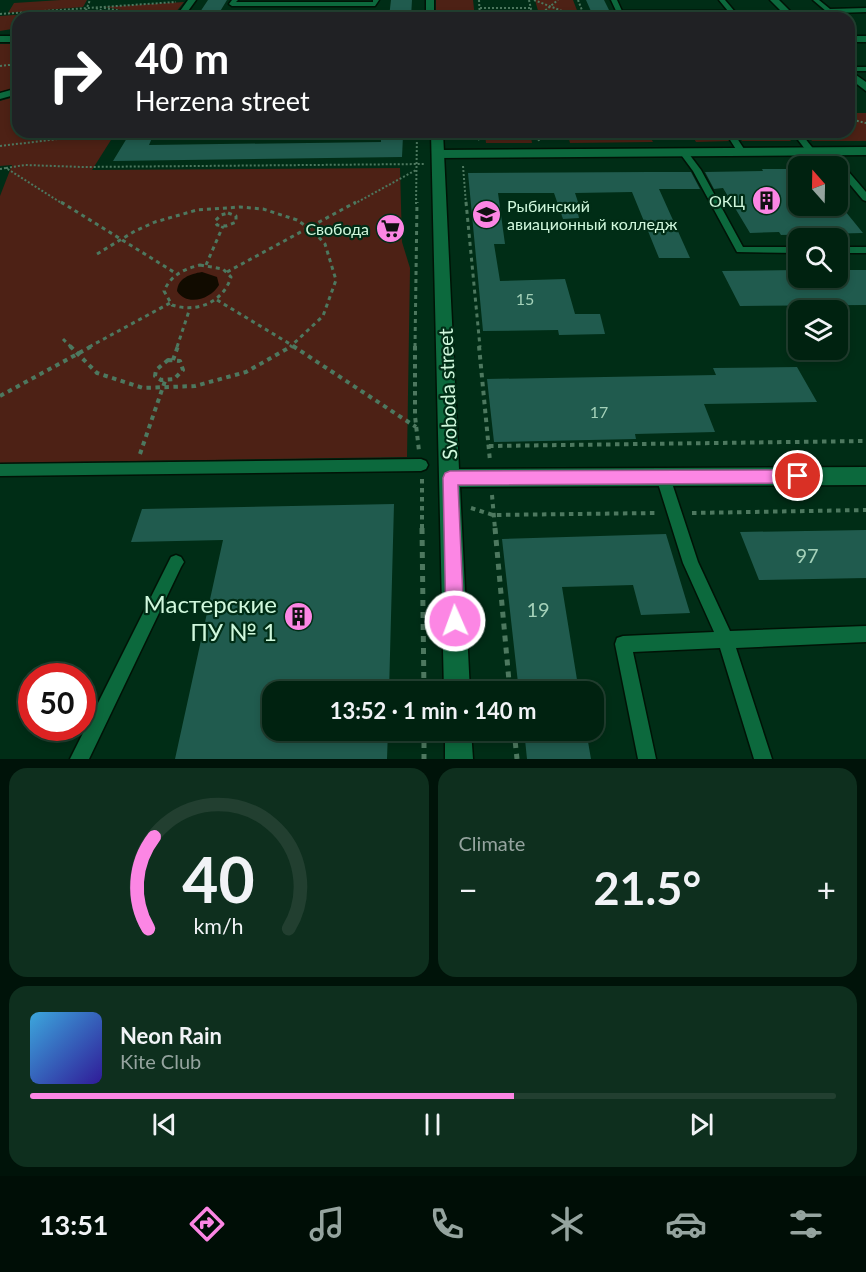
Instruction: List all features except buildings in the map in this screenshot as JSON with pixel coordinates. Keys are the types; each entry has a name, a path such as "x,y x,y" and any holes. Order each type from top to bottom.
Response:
{"main road":[{"path":"774,0 787,12"},
{"name":"Svoboda street","path":"437,138 457,681"},
{"path":"438,154 866,151"},
{"path":"450,478 866,476"},
{"path":"458,741 459,759"}],"lane":[{"path":"235,0 232,4 375,4 376,0"},
{"path":"722,0 732,12"},
{"path":"816,0 828,11 866,10"},
{"path":"843,5 849,10"},
{"path":"856,79 866,69"},
{"path":"733,138 742,152"},
{"path":"801,138 811,151"},
{"path":"826,151 866,198"},
{"path":"684,152 697,170 740,250 788,250"},
{"path":"848,250 866,250"},
{"path":"0,470 421,465"},
{"path":"663,477 691,563 725,639 763,759"},
{"path":"79,759 176,562"},
{"path":"646,759 623,644 866,634"}],"path":[{"path":"85,12 90,0"},
{"path":"31,12 192,0"},
{"path":"479,0 480,12"},
{"path":"504,0 506,8"},
{"path":"529,0 532,12"},
{"path":"534,0 565,12"},
{"path":"542,12 558,0"},
{"path":"97,7 107,12"},
{"path":"97,7 126,12"},
{"path":"480,8 531,8"},
{"path":"69,12 78,9"},
{"path":"0,146 67,138"},
{"path":"417,138 414,267 417,427 424,494 424,681"},
{"path":"0,169 25,165 83,167 416,164"},
{"path":"463,164 509,681"},
{"path":"6,168 177,274"},
{"path":"227,272 416,170"},
{"path":"228,213 231,207"},
{"path":"63,339 73,356 86,368 105,379 130,386 162,389 198,386 235,377 267,363 294,346 322,317 332,297 336,281 335,264 330,250 309,228 290,217 268,210 231,207 178,213 153,221 118,238 97,254"},
{"path":"228,213 234,214 237,220 230,225 217,225 215,221 218,216 228,213"},
{"path":"206,265 223,226"},
{"path":"206,265 227,272 230,286 218,300 208,305 190,308 177,307 165,297 164,291 167,284 177,274 189,268 206,265"},
{"path":"218,300 294,346 417,427"},
{"path":"0,396 170,303"},
{"path":"173,360 190,308"},
{"path":"173,360 180,361 183,370 178,376 165,381 155,376 156,369 163,363 173,360"},
{"path":"136,468 165,381"},
{"path":"489,446 866,441"},
{"path":"424,494 493,515 866,510"},
{"path":"424,741 424,759"},
{"path":"515,741 517,759"}],"shaded area":[{"path":"87,0 83,7 8,13 14,3"},
{"path":"436,0 473,0 474,12 436,12"},
{"path":"535,0 573,0 578,12 538,12"},
{"path":"184,2 176,12 134,12 104,7"},
{"path":"12,15 12,29 0,31 0,16"},
{"path":"0,44 12,44 12,89 0,92"},
{"path":"12,98 12,138 112,138 92,170 400,168 402,242 410,268 407,457 0,463 0,196 12,165 0,166 0,101"},
{"path":"855,113 866,113 866,141 812,141 810,138 855,138"},
{"path":"485,138 531,138 532,143 486,143"},
{"path":"569,138 651,138 653,142 570,143"},
{"path":"694,138 728,138 730,141 696,142"},
{"path":"740,138 789,138 791,141 742,141"},
{"path":"202,272 217,277 219,285 215,290 199,299 187,299 181,296 177,291 182,280 189,275"}],"place":[{"name":"ОКЦ","path":"766,200"},
{"name":"Рыбинский авиационный колледж","path":"486,214"},
{"name":"Свобода","path":"390,228"},
{"name":"Мастерские ПУ № 1","path":"298,617"}],"route":[{"path":"455,621 450,478 798,476"}]}
